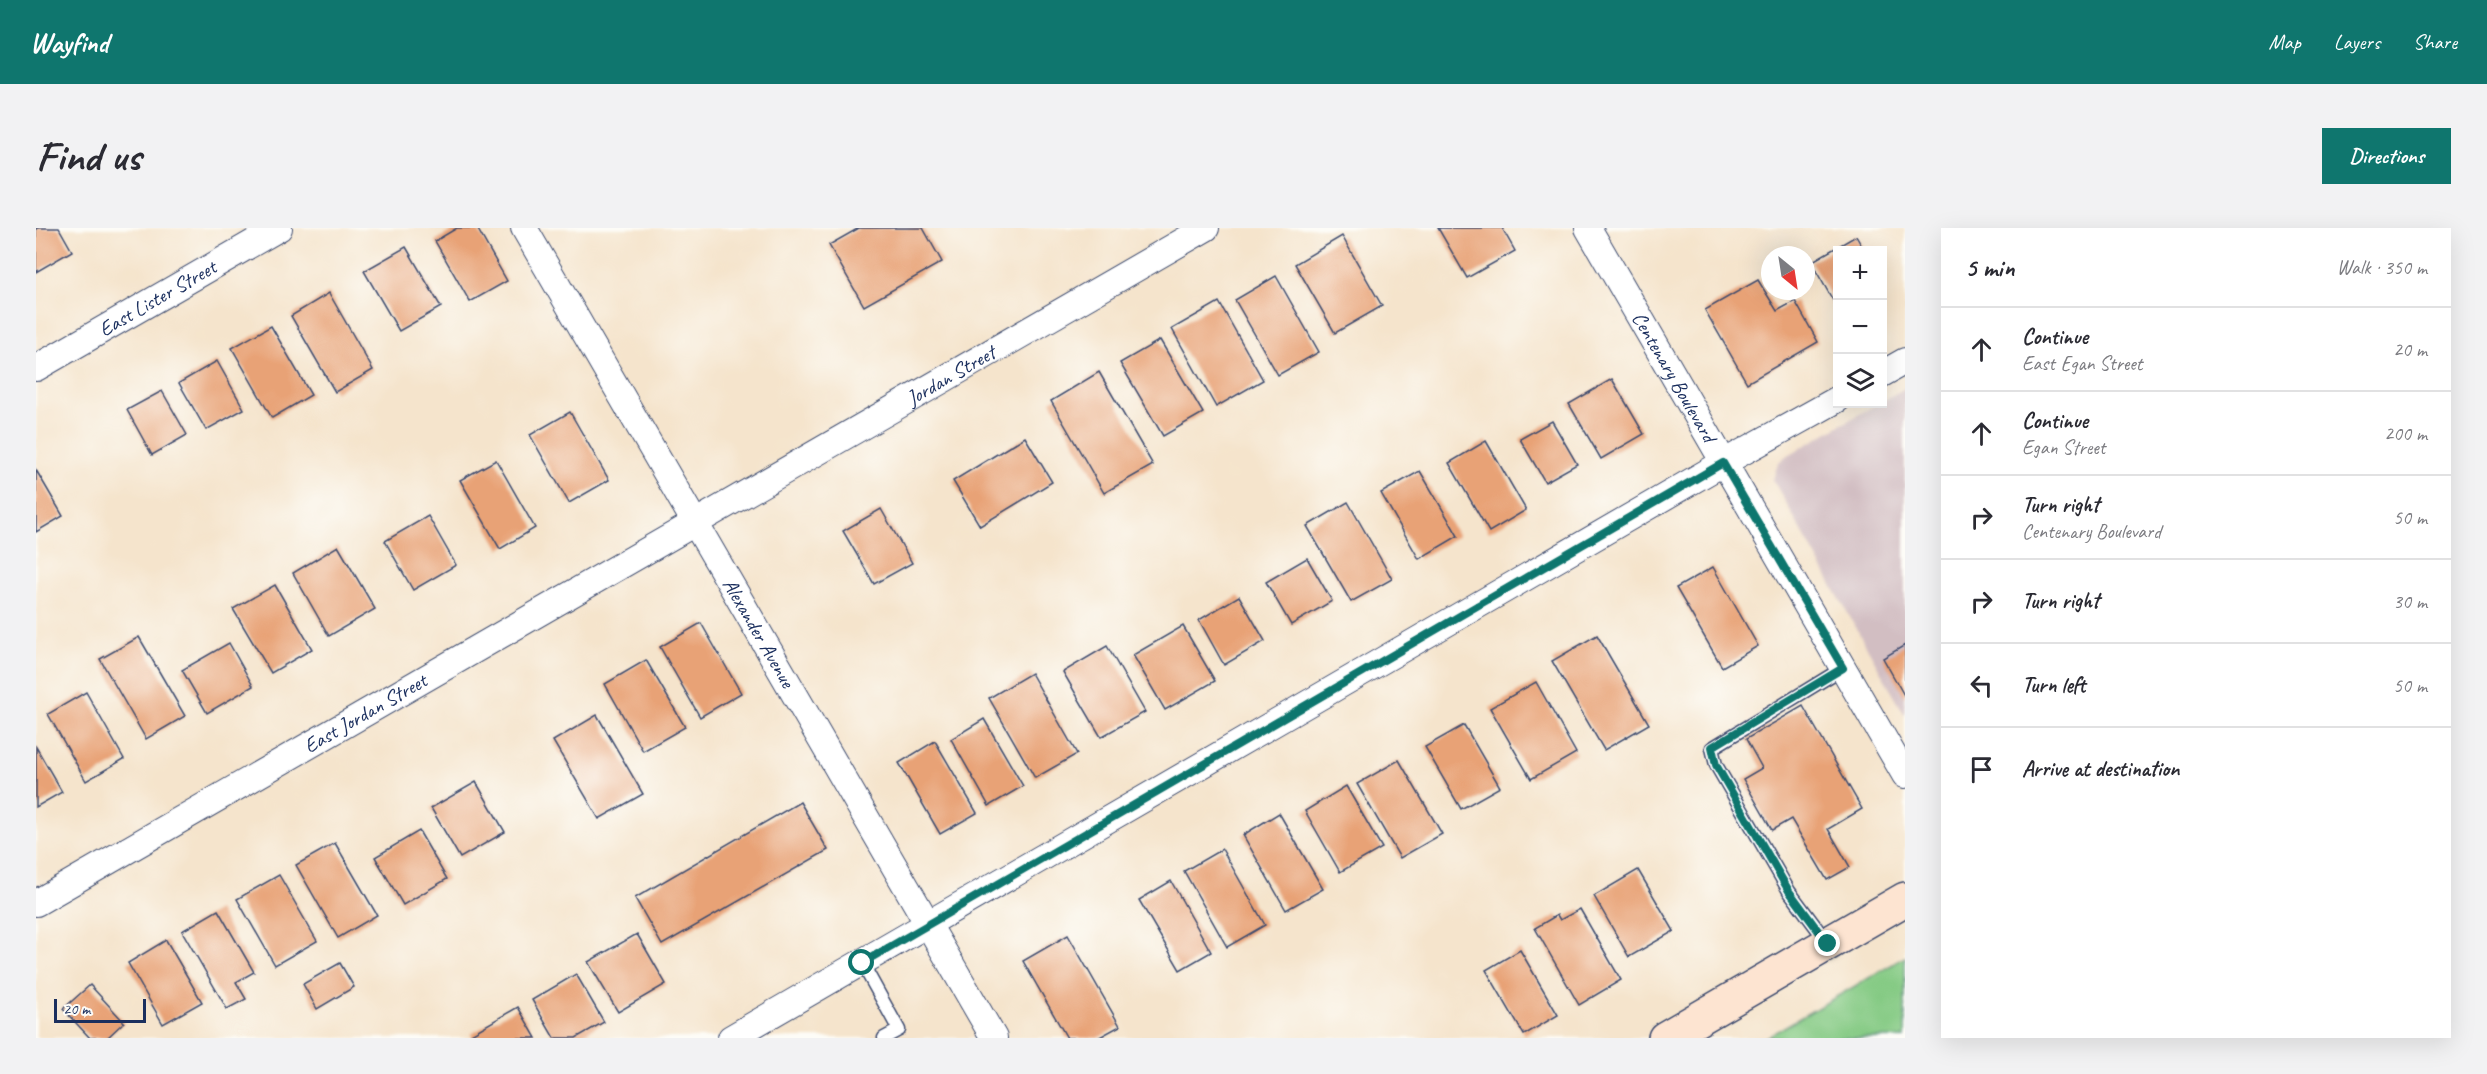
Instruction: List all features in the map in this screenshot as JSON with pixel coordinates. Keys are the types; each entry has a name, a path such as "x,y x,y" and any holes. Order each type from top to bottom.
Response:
{"street":[{"name":"East Lister Street","path":"36,368 279,228"},
{"name":"Alexander Avenue","path":"524,228 994,1038"},
{"name":"Jordan Street","path":"695,523 1206,228"},
{"name":"Centenary Boulevard","path":"1588,228 1905,775"},
{"path":"1887,371 1905,361"},
{"path":"731,1038 1723,463 1833,402"},
{"name":"East Jordan Street","path":"36,903 695,523"},
{"path":"1665,1038 1905,899"}],"lane":[{"path":"1828,944 1789,891 1716,765 1712,747 1843,668"},
{"path":"862,963 899,1030 884,1038"}],"shaded area":[{"path":"1905,388 1905,715 1773,480 1778,463 1785,457 1870,408 1887,408 1887,398"}],"green space":[{"path":"1905,957 1905,1038 1765,1038"}],"building":[{"path":"36,228 59,228 72,251 36,272"},
{"path":"457,228 477,228 507,281 470,302 435,241"},
{"path":"859,228 923,228 942,262 864,306 829,245"},
{"path":"1438,228 1502,228 1515,251 1467,278"},
{"path":"1342,236 1382,306 1335,333 1295,264"},
{"path":"1856,236 1862,246 1839,246"},
{"path":"406,247 441,307 399,331 364,271"},
{"path":"1833,249 1833,300 1815,269 1815,260"},
{"path":"1276,276 1319,352 1278,375 1235,300"},
{"path":"1758,280 1761,285 1761,300 1770,300 1777,311 1795,301 1818,342 1747,383 1705,310"},
{"path":"329,293 373,370 335,392 291,316"},
{"path":"1219,302 1263,380 1216,407 1172,329"},
{"path":"271,326 311,395 272,418 232,348"},
{"path":"1160,340 1203,413 1163,436 1120,363"},
{"path":"217,361 244,409 206,430 179,383"},
{"path":"1099,372 1153,465 1104,493 1051,401"},
{"path":"1612,379 1644,434 1601,459 1569,404"},
{"path":"162,391 187,435 152,455 127,410"},
{"path":"570,412 609,480 569,503 530,435"},
{"path":"1552,421 1577,464 1545,482 1520,439"},
{"path":"1025,437 1052,482 980,526 953,481"},
{"path":"1486,441 1526,510 1489,532 1449,463"},
{"path":"496,460 535,528 500,549 460,480"},
{"path":"36,470 63,516 36,532"},
{"path":"1420,471 1458,536 1419,559 1381,493"},
{"path":"1348,502 1392,579 1351,602 1307,526"},
{"path":"881,509 912,563 874,584 843,531"},
{"path":"428,516 456,565 413,590 385,541"},
{"path":"338,546 375,609 329,636 293,573"},
{"path":"1307,558 1332,601 1291,625 1266,582"},
{"path":"1713,567 1758,646 1722,667 1676,588"},
{"path":"275,585 312,649 271,673 233,609"},
{"path":"1239,596 1265,641 1224,665 1199,620"},
{"path":"701,623 741,693 700,717 660,647"},
{"path":"1183,626 1215,681 1165,710 1133,655"},
{"path":"1597,635 1649,724 1604,750 1552,661"},
{"path":"139,637 185,716 146,739 100,659"},
{"path":"229,643 253,686 207,713 182,670"},
{"path":"1905,645 1905,697 1883,658"},
{"path":"1107,646 1145,712 1101,737 1063,672"},
{"path":"646,660 685,727 643,751 605,684"},
{"path":"1031,673 1077,754 1035,778 989,698"},
{"path":"1536,682 1576,753 1531,779 1490,708"},
{"path":"86,692 124,759 86,781 48,714"},
{"path":"1803,706 1862,809 1828,829 1850,867 1827,880 1791,819 1772,830 1743,779 1762,768 1746,739"},
{"path":"597,715 643,794 599,819 553,741"},
{"path":"984,719 1023,786 989,806 951,739"},
{"path":"1464,725 1500,787 1461,809 1425,747"},
{"path":"935,741 977,813 940,834 899,763"},
{"path":"36,747 62,792 36,807"},
{"path":"1399,760 1442,834 1400,858 1357,784"},
{"path":"476,782 505,832 460,858 431,808"},
{"path":"1346,786 1382,848 1340,872 1305,811"},
{"path":"800,802 828,850 662,945 635,898"},
{"path":"1279,813 1323,889 1286,910 1243,835"},
{"path":"419,831 447,879 403,905 375,857"},
{"path":"335,843 377,915 338,938 296,865"},
{"path":"1222,849 1265,925 1227,947 1184,871"},
{"path":"1638,870 1674,931 1629,957 1594,896"},
{"path":"279,875 317,941 275,965 237,899"},
{"path":"1171,881 1211,952 1180,970 1139,900"},
{"path":"1580,909 1621,980 1579,1005 1535,928 1557,915 1560,920"},
{"path":"218,910 254,972 236,982 246,999 227,1009 182,931"},
{"path":"637,934 666,984 618,1012 588,962"},
{"path":"1068,935 1120,1026 1098,1038 1067,1038 1023,961"},
{"path":"166,940 202,1002 163,1024 128,963"},
{"path":"1520,950 1558,1015 1524,1035 1486,970"},
{"path":"340,963 354,987 317,1009 303,984"},
{"path":"576,974 604,1022 576,1038 554,1038 532,1000"},
{"path":"90,985 124,1022 107,1038 90,1038 63,1009"},
{"path":"518,1007 536,1038 473,1038 471,1034"}],"route":[{"path":"862,963 1723,463 1843,668 1712,747 1716,765 1789,891 1815,923 1828,944"}]}
